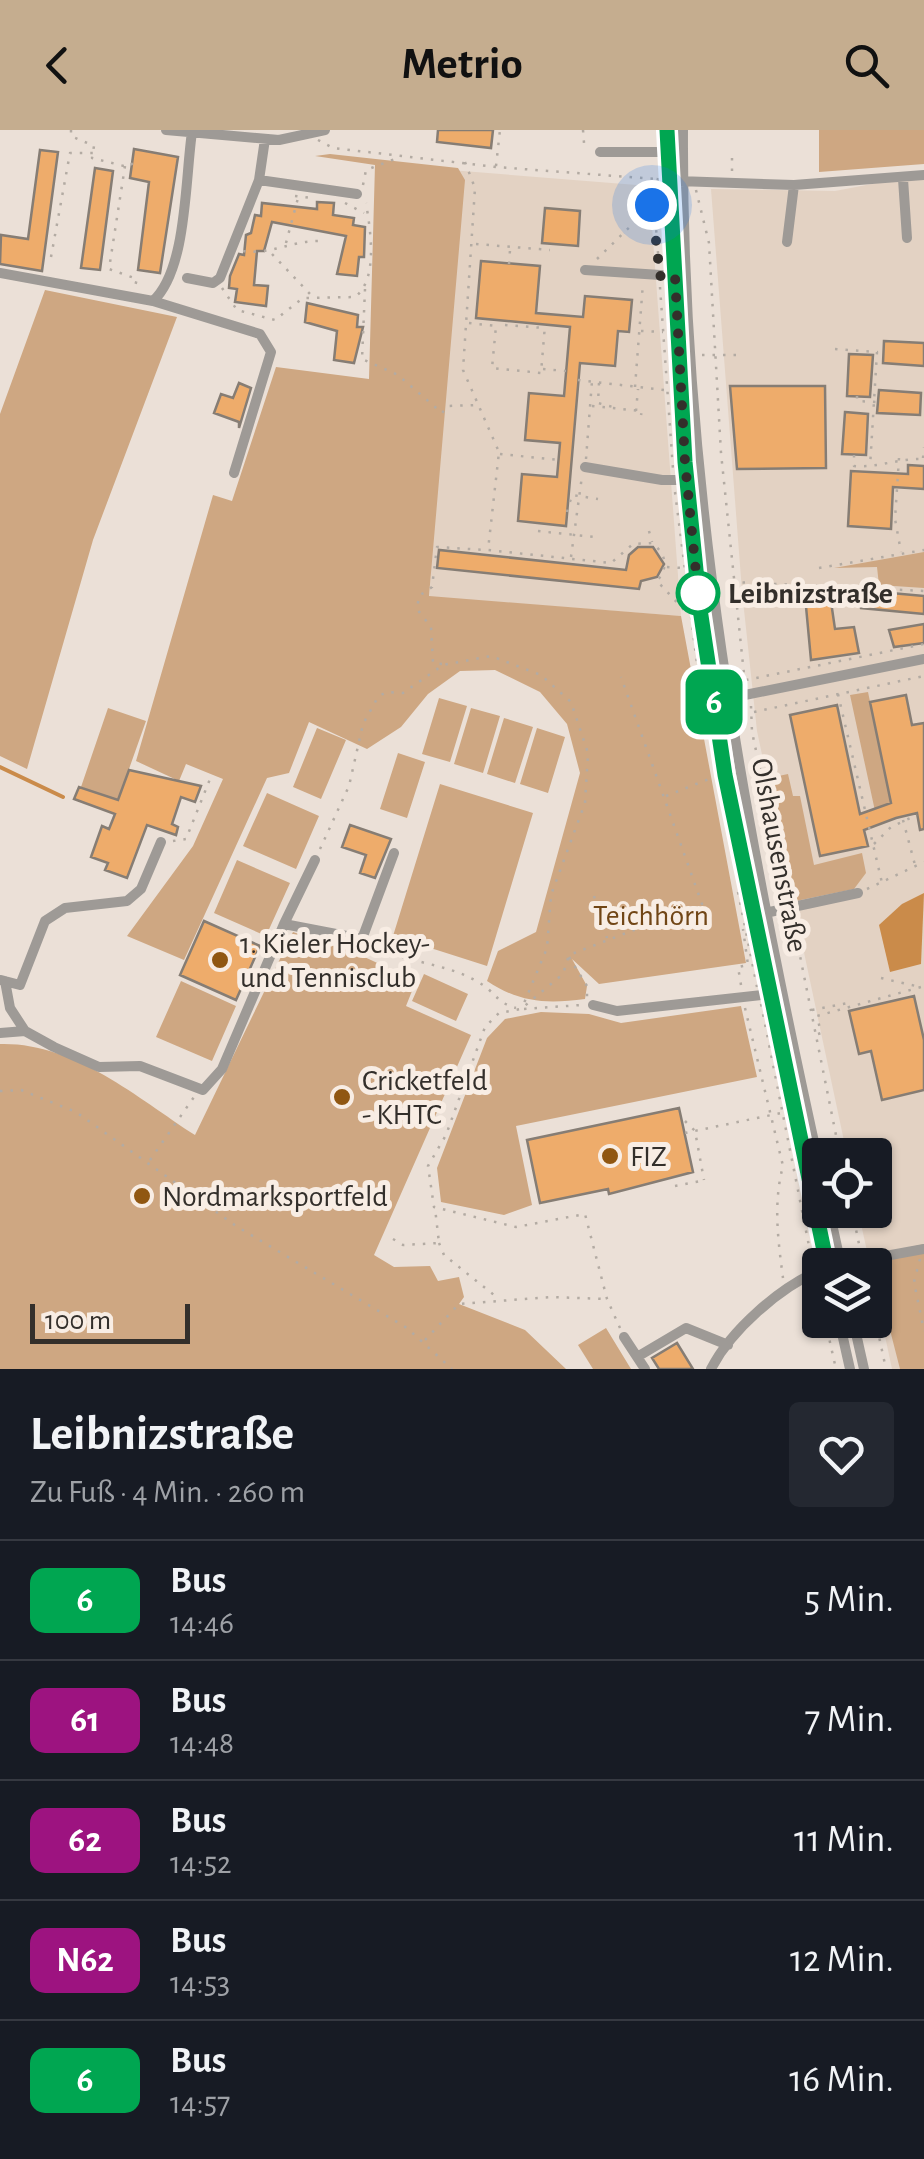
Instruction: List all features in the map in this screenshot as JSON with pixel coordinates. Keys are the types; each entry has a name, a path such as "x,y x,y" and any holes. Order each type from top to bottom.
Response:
{"street":[{"path":"166,130 265,140 320,132"},
{"name":"Olshausenstraße","path":"667,130 662,152 663,180 675,276 686,480 720,700 813,1138"},
{"name":"Olshausenstraße","path":"683,130 700,478 725,775 764,995 823,1248"},
{"path":"153,302 168,287 175,262 192,132"},
{"path":"188,278 217,281 259,180 265,140"},
{"path":"600,152 662,152"},
{"path":"663,180 794,186 924,175"},
{"path":"903,178 906,238"},
{"path":"259,180 361,198"},
{"path":"787,242 794,186"},
{"path":"585,270 675,276"},
{"path":"0,273 153,302 260,334 271,352 234,473"},
{"path":"585,467 686,480 700,478"},
{"path":"720,700 924,659"},
{"path":"2,980 20,985 46,921 65,908 127,900 141,889 161,842"},
{"path":"284,924 362,939 394,853"},
{"path":"0,1033 24,1031 100,1067 140,1066 203,1090 222,1069 315,860"},
{"path":"765,913 792,914 858,893"},
{"path":"2,980 10,1008 24,1031"},
{"path":"590,1005 617,1011 764,995"},
{"path":"892,1255 924,1249"},
{"path":"711,1369 728,1345 779,1294 802,1280"},
{"path":"637,1356 686,1328 728,1345"},
{"path":"624,1337 645,1369"},
{"path":"843,1338 850,1369"},
{"path":"857,1338 864,1369"}],"path":[{"path":"72,130 71,136 94,146 92,158 125,166 133,164"},
{"path":"496,168 500,130"},
{"path":"583,130 584,142"},
{"path":"320,132 333,148 496,168 663,180"},
{"path":"585,270 654,203 663,180 662,152"},
{"path":"50,257 70,153 93,154"},
{"path":"360,210 366,170 401,156"},
{"path":"732,158 732,184"},
{"path":"465,162 475,188 463,370 498,454 488,550"},
{"path":"125,166 108,269 136,279 134,298"},
{"path":"687,180 709,243 720,453 752,732 837,1138"},
{"path":"286,244 298,197"},
{"path":"361,198 372,227 362,359 398,375 442,413 448,406 479,405"},
{"path":"654,203 660,276"},
{"path":"232,248 272,253 286,244 322,241"},
{"path":"474,244 550,250"},
{"path":"509,264 510,249"},
{"path":"272,253 312,296"},
{"path":"696,274 710,274"},
{"path":"636,411 644,275"},
{"path":"217,281 237,310 276,320 312,296 342,299 365,289"},
{"path":"467,322 545,326 541,373 492,368 496,326"},
{"path":"639,331 663,332"},
{"path":"836,348 884,352"},
{"path":"870,467 877,352"},
{"path":"702,354 740,355"},
{"path":"542,368 566,371"},
{"path":"578,380 666,390"},
{"path":"571,559 585,467 592,382"},
{"path":"599,382 598,403 613,404 612,408"},
{"path":"857,396 857,400 876,402"},
{"path":"591,406 636,411 641,415"},
{"path":"854,454 854,466 870,467 899,458 924,459 924,448"},
{"path":"708,454 720,453"},
{"path":"498,454 558,460"},
{"path":"899,458 893,518 902,554"},
{"path":"898,477 908,478"},
{"path":"567,512 572,496 598,499"},
{"path":"538,531 594,537"},
{"path":"649,531 666,567 657,581 688,613"},
{"path":"521,1009 546,948 551,895 585,803 588,753 572,702 541,675 491,656 444,665 433,663 431,627 417,610 419,596 432,587 437,547 611,563 634,544 652,543"},
{"path":"819,568 924,550"},
{"path":"592,553 592,561"},
{"path":"666,567 682,568"},
{"path":"820,574 820,584"},
{"path":"790,575 792,582"},
{"path":"732,582 924,591"},
{"path":"679,604 686,597"},
{"path":"724,605 735,603"},
{"path":"746,680 924,644"},
{"path":"769,664 770,675"},
{"path":"315,860 349,786 363,724 378,698 386,692 402,693 444,665"},
{"path":"752,712 924,676"},
{"path":"521,1009 562,974 569,956 702,904 621,677"},
{"path":"838,694 882,884"},
{"path":"161,842 186,839 212,774"},
{"path":"664,797 725,775"},
{"path":"873,845 903,819 917,815"},
{"path":"903,819 916,866"},
{"path":"858,893 924,862"},
{"path":"594,896 608,940"},
{"path":"779,1294 783,1276 776,1238 777,1189 783,1166 774,1115 742,995 738,967 748,965 741,930 745,929 764,995 782,1113 812,1248"},
{"path":"362,939 390,955 480,982 498,1004 521,1009"},
{"path":"501,1301 444,1255 428,1166 446,1135 485,1027 499,1013 590,1005 587,986 569,956"},
{"path":"778,975 802,968"},
{"path":"881,978 922,989"},
{"path":"812,1010 922,989"},
{"path":"816,1034 821,1032 817,1016 850,1004"},
{"path":"0,1091 21,1090 56,1102 150,1160 236,1226 425,1340 452,1369"},
{"path":"150,1160 203,1090"},
{"path":"685,1133 782,1113"},
{"path":"675,1186 703,1180 694,1131 686,1121"},
{"path":"434,1207 516,1227 585,1214 590,1219 607,1299 624,1337"},
{"path":"393,1239 403,1246 439,1243"},
{"path":"924,1249 915,1293 924,1331"},
{"path":"915,1293 924,1291"},
{"path":"425,1340 459,1304 607,1299"},
{"path":"829,1338 836,1369"},
{"path":"879,1338 886,1369"}],"shaded area":[{"path":"375,164 649,186 681,616 429,597 431,572 375,230"},
{"path":"924,174 924,1369 892,1369 885,1338 892,1338 892,1248 866,1248 862,1228 892,1228 892,1138 843,1138 757,731 742,591 711,189 835,191"},
{"path":"924,893 921,964 890,972 879,925 902,904"}],"green space":[{"path":"819,130 924,130 924,164 819,172"},
{"name":"Teichhörn","path":"330,154 458,168 465,180 429,596 681,616 746,963 599,984 572,959 587,986 585,999 571,1001 522,998 487,981 498,951 536,932 580,773 567,724 540,692 495,670 460,671 428,694 401,727 367,749 309,722 289,773 267,778 184,960 127,936 193,846 223,779 186,764 179,781 136,761 213,495 232,501 276,367 369,379 375,165 315,156"},
{"path":"45,290 177,317 93,540 27,769 0,756 0,414"},
{"path":"924,552 924,588 879,585 877,567 834,568"},
{"path":"868,692 891,803 875,811 850,695"},
{"path":"439,698 467,706 450,762 422,754"},
{"path":"108,708 146,721 118,800 81,787"},
{"path":"471,708 500,716 483,773 454,764"},
{"path":"504,718 533,727 515,783 487,774"},
{"path":"317,728 346,740 321,799 293,787"},
{"path":"537,728 565,737 548,793 520,784"},
{"path":"398,753 425,762 407,818 380,809"},
{"path":"788,774 793,796 800,796 814,865 862,853 866,873 854,889 796,901 769,778"},
{"path":"440,784 533,813 487,966 393,936"},
{"path":"267,793 319,816 296,869 243,846"},
{"path":"237,860 290,883 266,936 214,913"},
{"name":"Nordmarksportfeld","path":"293,932 358,954 416,981 406,1006 471,1035 374,1255 394,1267 430,1266 438,1281 459,1277 464,1297 459,1304 525,1330 566,1369 0,1369 0,1044 27,1046 79,1062 195,1135"},
{"path":"424,974 468,994 456,1021 412,1001"},
{"path":"181,981 236,1006 212,1061 156,1037"},
{"path":"741,1006 757,1077 516,1126 532,1205 504,1215 441,1202 437,1168 487,1038 505,1019 541,1012 589,1014 621,1023"},
{"path":"924,1244 924,1369 900,1369 892,1338 892,1251"},
{"path":"606,1328 631,1369 593,1369 578,1345"}],"building":[{"path":"438,130 493,130 491,148 437,142"},
{"path":"134,149 178,157 160,273 138,270 149,182 130,178"},
{"path":"40,150 58,152 42,271 0,264 1,235 28,239"},
{"path":"95,168 113,171 100,270 81,268"},
{"path":"317,202 334,203 333,215 354,218 353,225 365,227 364,257 359,257 357,276 337,274 346,236 272,222 264,251 257,251 254,285 268,286 266,306 235,302 237,289 229,288 230,276 239,254 244,255 246,235 251,233 255,215 261,216 262,203 317,209"},
{"path":"545,208 580,211 578,246 542,243"},
{"path":"481,261 540,266 536,313 583,317 585,296 632,300 629,332 618,331 615,366 580,363 566,526 518,521 522,474 557,477 560,443 525,440 529,393 564,396 570,327 476,318"},
{"path":"307,303 358,315 357,327 363,327 354,363 334,360 337,331 305,322"},
{"path":"884,341 924,343 924,366 883,363"},
{"path":"849,354 873,355 870,397 847,396"},
{"path":"239,383 251,388 239,428 239,422 214,413 221,394 233,398"},
{"path":"730,386 825,386 826,468 737,469"},
{"path":"879,390 921,393 920,415 877,413"},
{"path":"845,412 868,414 866,455 842,454"},
{"path":"908,465 924,466 924,489 893,487 891,529 848,526 851,471 908,474"},
{"path":"638,547 653,547 664,564 657,577 641,581 639,589 437,568 439,550 626,570 629,555"},
{"path":"804,585 829,588 835,629 854,627 859,653 811,660"},
{"path":"858,590 924,596 924,614 861,608"},
{"path":"924,624 924,643 894,647 889,630"},
{"path":"906,695 912,725 924,723 924,829 920,830 917,813 896,818 864,830 868,846 820,856 790,715 837,705 860,814 891,803 870,702"},
{"path":"129,770 201,786 195,802 181,797 172,824 178,827 176,835 147,825 127,878 105,870 108,863 91,857 102,826 109,829 115,814 74,799 79,787 118,800"},
{"path":"350,825 391,839 375,878 360,873 366,855 342,847"},
{"name":"1. Kieler Hockey- und Tennisclub","path":"204,921 260,946 236,1000 180,975"},
{"path":"914,996 924,1040 924,1090 882,1100 871,1051 859,1054 849,1011"},
{"name":"FIZ","path":"679,1108 693,1172 609,1194 608,1189 540,1203 527,1140"},
{"path":"677,1343 693,1369 659,1369 652,1358"}],"waterway":[{"path":"0,767 63,797"}],"bus line":[{"name":"6","path":"667,130 685,462 700,609 725,775 824,1248"}],"place":[{"name":"Leibnizstraße","path":"698,593"},
{"name":"1. Kieler Hockey- und Tennisclub","path":"220,960"},
{"name":"Cricketfeld - KHTC","path":"342,1097"},
{"name":"FIZ","path":"610,1156"},
{"name":"Nordmarksportfeld","path":"142,1196"}],"route":[{"path":"652,205 660,276 675,276 685,462 698,593"}]}
